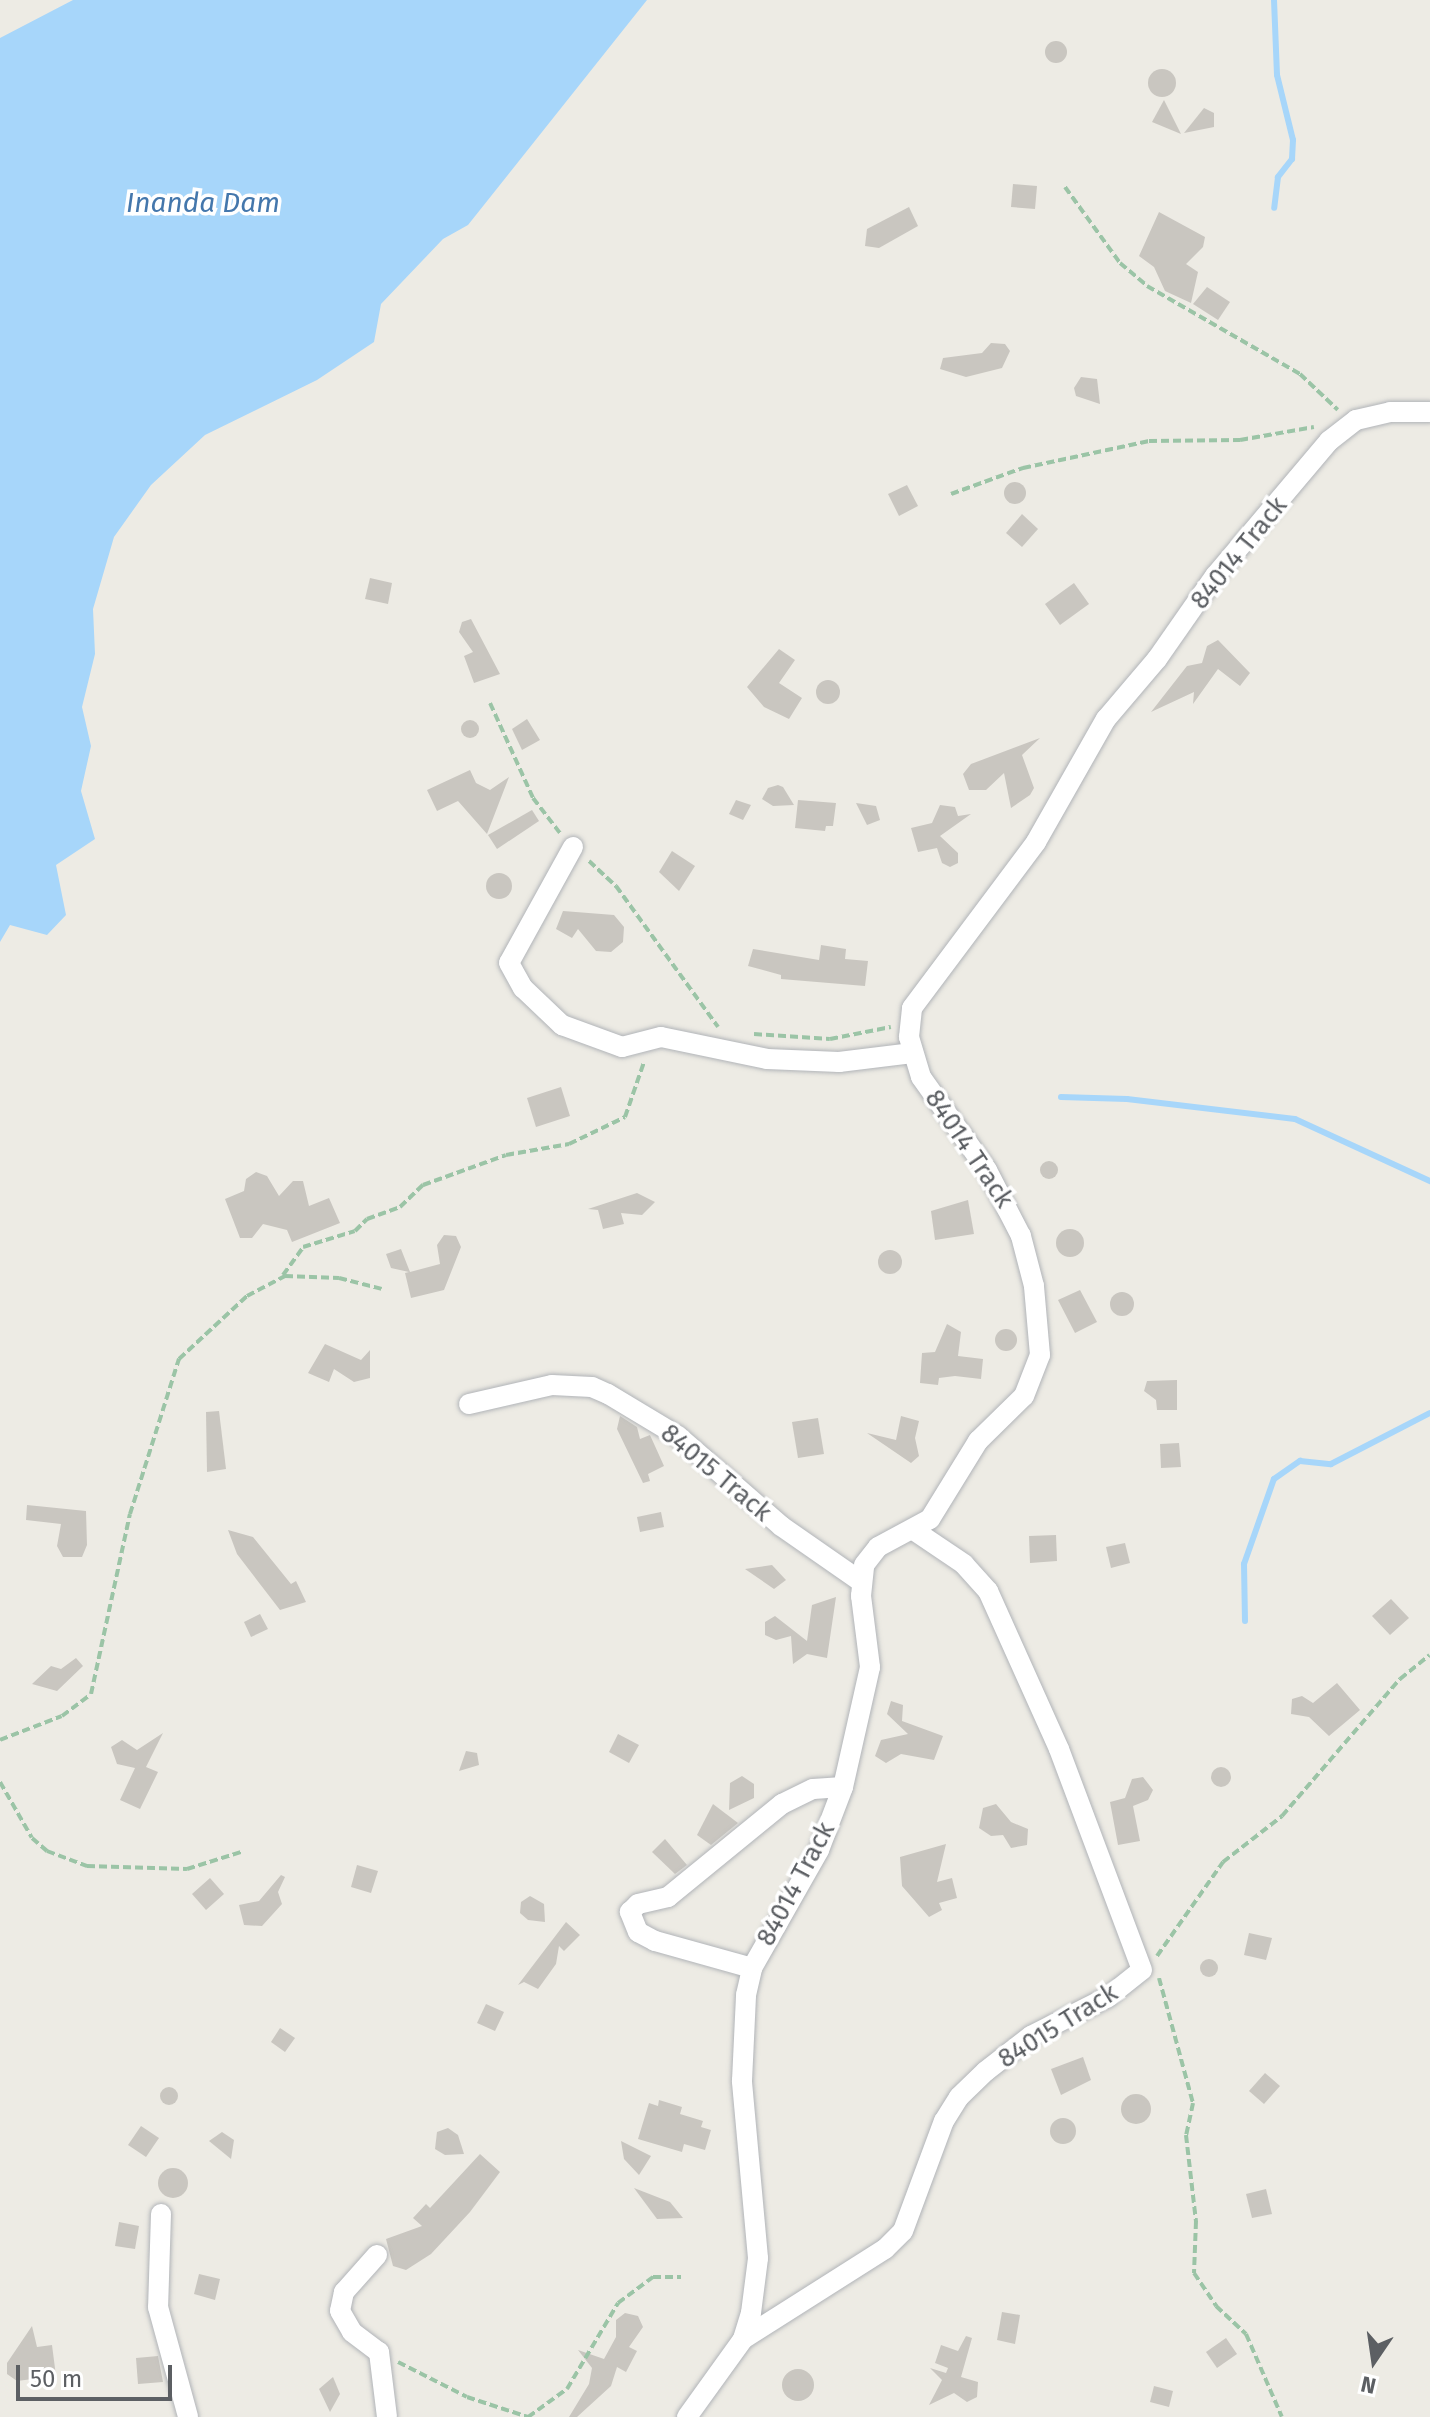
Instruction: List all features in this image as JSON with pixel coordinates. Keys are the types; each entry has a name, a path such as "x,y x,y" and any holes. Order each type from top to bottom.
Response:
{"street":[{"path":"1348,425 1390,412 1430,412"},
{"name":"84014 Track","path":"687,2417 743,2339 758,2258 742,2081 752,1968 819,1850 843,1787 870,1667 860,1581 878,1547 915,1531 930,1519 978,1441 1024,1396 1040,1355 1040,1330 1029,1262 1007,1202 921,1077 912,1053 909,1022 925,987 1048,824 1080,757 1106,719 1157,659 1215,576 1348,425"},
{"path":"573,847 509,963 523,988 562,1025 622,1047 654,1039 782,1060 839,1062 912,1053"},
{"name":"84015 Track","path":"469,1404 552,1385 592,1387 608,1394 687,1442 781,1526 860,1581"},
{"name":"84015 Track","path":"743,2339 885,2249 903,2231 944,2121 959,2097 986,2071 1031,2036 1108,1997 1148,1964 1059,1749 988,1591 964,1564 915,1531"},
{"path":"752,1968 655,1941 638,1932 630,1912 638,1904 668,1897 782,1804 813,1789 843,1787"},
{"path":"161,2214 158,2307 188,2417"},
{"path":"377,2255 344,2292 340,2311 352,2332 379,2352 387,2417"}],"path":[{"path":"1065,187 1120,263 1147,286 1300,374 1348,425"},
{"path":"951,494 1023,468 1149,441 1240,440 1287,429 1348,425"},
{"path":"490,703 533,798 573,847 616,886 713,1024 731,1032"},
{"path":"741,1033 830,1039 909,1022"},
{"path":"0,1740 62,1716 91,1694 130,1514 171,1374 179,1359 247,1296 281,1277 303,1247 355,1231 367,1219 400,1207 423,1185 506,1155 569,1144 625,1117 654,1039"},
{"path":"281,1277 339,1278 382,1289"},
{"path":"1282,2417 1246,2334 1216,2306 1194,2273 1196,2221 1186,2135 1193,2103 1148,1964 1177,1934 1223,1862 1282,1816 1400,1679 1430,1655"},
{"path":"0,1782 32,1838 47,1851 87,1866 187,1869 241,1852"},
{"path":"379,2352 467,2397 528,2417 567,2389 618,2303 653,2277 681,2277"}],"water":[{"name":"Inanda Dam","path":"73,0 647,0 468,225 443,239 381,304 374,342 317,380 205,435 151,485 114,537 93,609 95,654 82,707 91,746 81,791 95,839 56,865 66,915 47,935 10,925 0,942 0,38"}],"building":[{"path":"1056,41 1064,44 1067,52 1064,60 1056,63 1048,60 1045,52 1048,44"},
{"path":"1162,69 1172,73 1176,83 1172,93 1162,97 1152,93 1148,83 1152,73"},
{"path":"1164,100 1181,134 1152,122"},
{"path":"1204,108 1214,113 1214,127 1184,133"},
{"path":"1013,184 1037,186 1035,209 1011,207"},
{"path":"909,207 918,226 879,248 865,246 867,229"},
{"path":"1159,212 1205,237 1203,247 1186,264 1198,272 1191,303 1165,291 1154,267 1139,256"},
{"path":"1207,287 1230,302 1218,320 1193,304"},
{"path":"991,343 1005,344 1010,351 1002,368 966,377 940,369 943,358 982,353"},
{"path":"1081,377 1097,379 1100,404 1076,396 1074,388"},
{"path":"1015,482 1023,485 1026,493 1023,501 1015,504 1007,501 1004,493 1007,485"},
{"path":"907,485 918,506 899,516 888,494"},
{"path":"1022,514 1038,529 1022,547 1006,533"},
{"path":"370,578 392,583 388,604 365,599"},
{"path":"1074,583 1089,604 1060,625 1045,604"},
{"path":"471,619 500,674 474,683 464,656 473,652 459,632 462,622"},
{"path":"1218,640 1250,673 1240,686 1218,669 1193,704 1194,692 1151,712 1187,666 1202,663 1207,646"},
{"path":"779,649 795,660 779,683 802,698 789,719 764,707 747,687"},
{"path":"823,680 833,680 840,687 840,697 833,704 823,704 816,697 816,687"},
{"path":"527,719 540,740 522,750 512,729"},
{"path":"470,720 479,729 470,738 461,729"},
{"path":"1040,738 1022,755 1034,788 1030,795 1011,808 1004,773 986,790 969,790 963,774 971,764"},
{"path":"470,770 476,783 490,790 509,777 487,834 458,801 437,811 427,790"},
{"path":"783,787 794,805 773,806 762,799 768,788"},
{"path":"736,800 751,805 743,820 729,814"},
{"path":"798,800 836,803 833,826 826,826 825,831 795,828"},
{"path":"856,803 876,806 880,820 867,825"},
{"path":"940,805 955,807 958,816 971,814 940,836 958,853 958,863 950,867 942,863 937,848 918,852 911,828 932,823"},
{"path":"532,810 539,821 497,849 488,835"},
{"path":"672,851 695,866 679,891 659,872"},
{"path":"499,873 508,877 512,886 508,895 499,899 490,895 486,886 490,877"},
{"path":"563,911 614,915 624,927 623,942 611,952 596,951 578,929 572,938 556,929"},
{"path":"821,945 846,949 845,959 868,961 865,986 781,979 781,975 748,966 753,949 819,960"},
{"path":"561,1087 570,1116 536,1127 527,1098"},
{"path":"1049,1161 1058,1170 1049,1179 1040,1170"},
{"path":"256,1172 267,1176 279,1196 293,1181 303,1181 309,1206 329,1198 340,1223 292,1242 287,1230 263,1224 252,1238 240,1238 225,1199 244,1191 246,1179"},
{"path":"637,1193 655,1202 642,1215 621,1213 624,1224 603,1229 598,1210 588,1209"},
{"path":"968,1200 974,1234 935,1240 931,1211"},
{"path":"1070,1229 1080,1233 1084,1243 1080,1253 1070,1257 1060,1253 1056,1243 1060,1233"},
{"path":"444,1235 456,1236 461,1247 444,1290 411,1298 405,1273 409,1272 391,1268 386,1254 401,1249 410,1272 440,1264 437,1245"},
{"path":"890,1250 899,1253 902,1262 899,1271 890,1274 881,1271 878,1262 881,1253"},
{"path":"1080,1290 1097,1322 1075,1333 1058,1300"},
{"path":"1122,1292 1131,1295 1134,1304 1131,1313 1122,1316 1113,1313 1110,1304 1113,1295"},
{"path":"947,1324 961,1332 958,1356 983,1359 981,1379 955,1376 939,1378 938,1385 920,1383 922,1353 935,1352"},
{"path":"1006,1329 1014,1332 1017,1340 1014,1348 1006,1351 998,1348 995,1340 998,1332"},
{"path":"325,1344 361,1360 370,1350 370,1378 354,1382 334,1369 329,1382 308,1373"},
{"path":"1177,1380 1177,1410 1157,1410 1156,1400 1144,1391 1147,1381"},
{"path":"219,1411 226,1469 207,1472 206,1412"},
{"path":"620,1416 637,1427 640,1439 650,1435 664,1466 648,1474 650,1481 643,1483 617,1429"},
{"path":"901,1416 919,1421 915,1438 919,1456 911,1463 867,1433 896,1440"},
{"path":"818,1418 824,1454 798,1458 792,1422"},
{"path":"1179,1443 1181,1467 1161,1468 1160,1444"},
{"path":"27,1505 86,1511 87,1545 82,1557 63,1557 57,1546 61,1524 26,1520"},
{"path":"661,1512 664,1527 640,1532 637,1517"},
{"path":"228,1530 253,1537 291,1584 296,1581 306,1602 280,1610 237,1554"},
{"path":"1056,1535 1057,1561 1030,1563 1029,1536"},
{"path":"1125,1543 1130,1563 1111,1568 1106,1547"},
{"path":"772,1565 786,1580 774,1589 745,1569"},
{"path":"836,1597 827,1658 807,1654 793,1664 791,1636 776,1640 765,1635 765,1622 775,1616 807,1641 812,1605"},
{"path":"1391,1599 1409,1618 1390,1635 1372,1616"},
{"path":"260,1614 268,1629 251,1637 244,1622"},
{"path":"76,1658 83,1666 57,1691 32,1684 51,1666 61,1669"},
{"path":"1337,1683 1360,1710 1329,1736 1309,1717 1291,1714 1292,1699 1302,1696 1313,1703"},
{"path":"891,1701 903,1705 902,1721 943,1736 934,1760 901,1754 886,1763 875,1756 881,1740 908,1734 887,1714"},
{"path":"163,1733 146,1767 158,1772 140,1809 120,1800 135,1768 117,1764 111,1747 122,1740 137,1750"},
{"path":"618,1734 639,1745 629,1763 609,1752"},
{"path":"466,1751 477,1753 479,1765 459,1771"},
{"path":"1221,1767 1228,1770 1231,1777 1228,1784 1221,1787 1214,1784 1211,1777 1214,1770"},
{"path":"742,1776 754,1784 754,1798 729,1810 730,1783"},
{"path":"1143,1777 1153,1790 1148,1800 1133,1806 1140,1841 1118,1845 1110,1802 1125,1798 1132,1779"},
{"path":"713,1804 738,1823 711,1845 697,1835"},
{"path":"996,1804 1011,1822 1028,1829 1027,1845 1011,1848 1003,1835 991,1836 979,1828 983,1808"},
{"path":"665,1839 687,1865 675,1874 652,1852"},
{"path":"946,1844 937,1882 952,1878 957,1898 939,1903 942,1910 929,1917 902,1886 900,1857"},
{"path":"357,1865 378,1871 371,1893 351,1887"},
{"path":"281,1875 285,1877 278,1892 282,1904 262,1926 244,1925 239,1905 259,1901"},
{"path":"210,1878 224,1894 206,1910 192,1894"},
{"path":"530,1896 544,1904 545,1922 528,1920 520,1913 521,1902"},
{"path":"566,1922 580,1935 564,1951 559,1946 556,1964 538,1989 524,1982 518,1985"},
{"path":"1249,1933 1272,1938 1266,1960 1244,1955"},
{"path":"1209,1959 1218,1968 1209,1977 1200,1968"},
{"path":"486,2004 504,2012 495,2031 477,2023"},
{"path":"280,2028 295,2038 285,2052 271,2042"},
{"path":"1083,2057 1091,2080 1061,2095 1051,2069"},
{"path":"1265,2073 1280,2086 1264,2104 1249,2091"},
{"path":"169,2087 178,2096 169,2105 160,2096"},
{"path":"1136,2094 1147,2098 1151,2109 1147,2120 1136,2124 1125,2120 1121,2109 1125,2098"},
{"path":"659,2100 682,2107 680,2114 703,2121 701,2127 711,2130 705,2150 684,2144 682,2152 638,2139 649,2103 658,2106"},
{"path":"1063,2118 1072,2122 1076,2131 1072,2140 1063,2144 1054,2140 1050,2131 1054,2122"},
{"path":"141,2126 159,2138 146,2157 128,2145"},
{"path":"448,2128 458,2135 464,2154 445,2155 435,2149 437,2132"},
{"path":"222,2132 234,2140 231,2159 209,2141"},
{"path":"621,2141 651,2156 639,2175 624,2159"},
{"path":"480,2154 500,2172 470,2212 431,2254 406,2270 393,2266 386,2239 422,2226 413,2218 426,2204 430,2208"},
{"path":"173,2168 184,2172 188,2183 184,2194 173,2198 162,2194 158,2183 162,2172"},
{"path":"634,2188 670,2202 683,2218 657,2219"},
{"path":"1266,2189 1272,2214 1252,2218 1246,2194"},
{"path":"119,2222 139,2226 135,2249 115,2246"},
{"path":"199,2274 220,2279 215,2300 194,2294"},
{"path":"1002,2312 1020,2315 1015,2344 997,2340"},
{"path":"625,2313 638,2316 643,2327 629,2347 637,2351 626,2372 617,2367 611,2386 577,2417 569,2417 589,2384 592,2368 578,2350 604,2359 616,2337 616,2320"},
{"path":"32,2326 37,2347 52,2345 56,2376 17,2381 7,2374 7,2363"},
{"path":"966,2336 972,2338 961,2377 978,2382 977,2397 967,2402 954,2393 929,2405 942,2380 930,2368 946,2373 948,2368 935,2363 941,2345 958,2351"},
{"path":"1226,2338 1237,2354 1217,2368 1206,2352"},
{"path":"158,2356 163,2382 138,2384 136,2358"},
{"path":"798,2369 809,2374 814,2385 809,2396 798,2401 787,2396 782,2385 787,2374"},
{"path":"333,2377 340,2394 330,2412 319,2389"},
{"path":"1154,2386 1173,2391 1169,2407 1150,2402"}],"waterway":[{"path":"1274,0 1277,75 1293,140 1292,159 1278,177 1274,208"},
{"path":"1061,1097 1127,1099 1295,1119 1430,1181"},
{"path":"1245,1621 1244,1564 1274,1479 1300,1461 1331,1464 1430,1413"}]}
